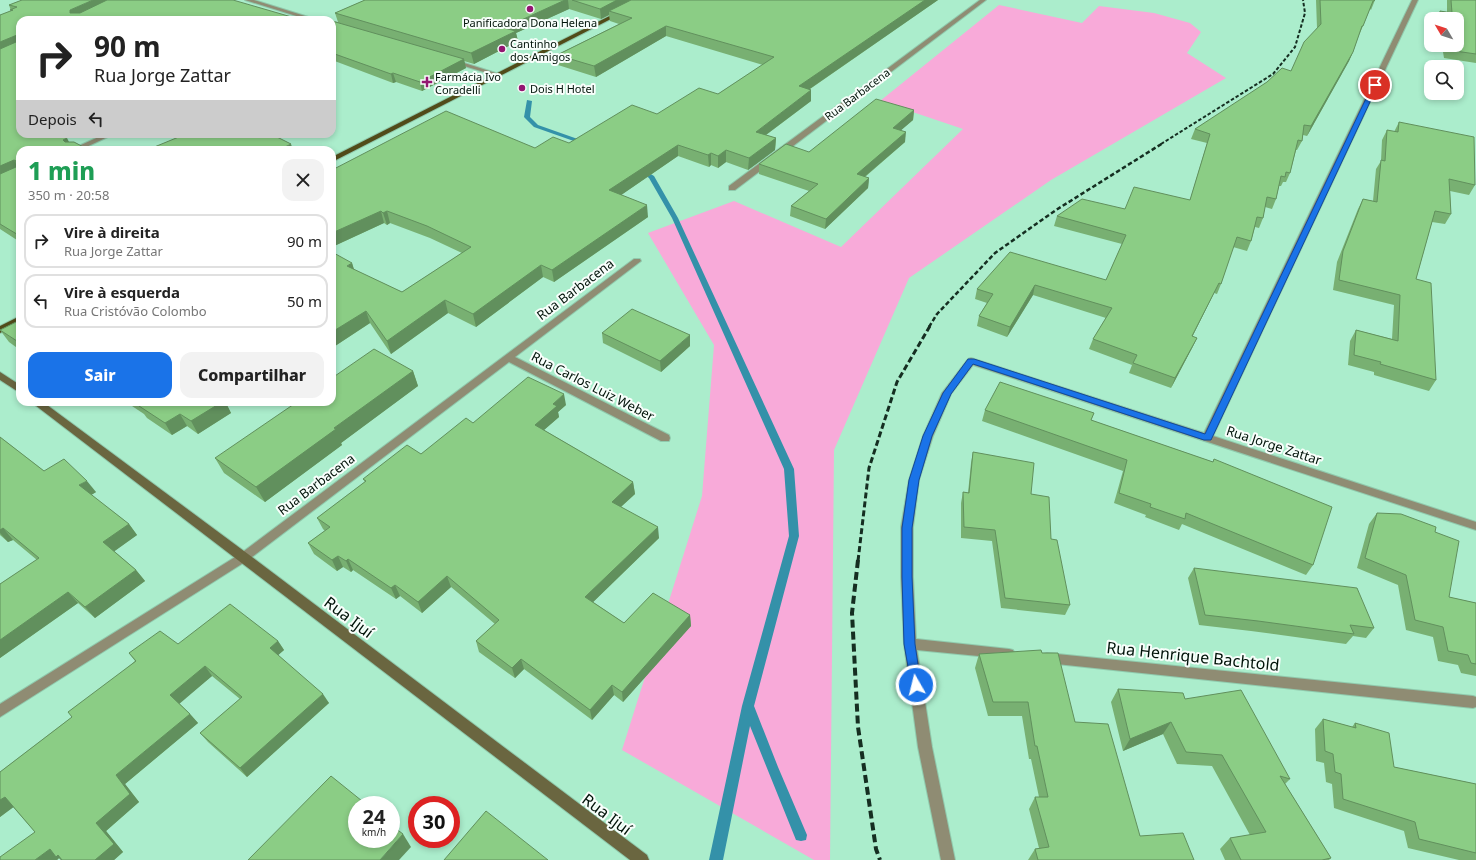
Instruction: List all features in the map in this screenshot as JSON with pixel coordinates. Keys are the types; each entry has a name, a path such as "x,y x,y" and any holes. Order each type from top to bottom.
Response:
{"main road":[{"path":"336,158 645,0"},
{"path":"0,330 16,322"},
{"path":"0,375 16,387"},
{"name":"Rua Ijuí","path":"41,406 244,557 642,860"}],"street":[{"path":"248,0 302,16"},
{"name":"Rua Barbacena","path":"732,188 983,0"},
{"path":"1208,438 1415,0"},
{"path":"446,59 499,75"},
{"path":"83,146 102,138"},
{"name":"Rua Barbacena","path":"0,711 244,557 637,261"},
{"name":"Rua Carlos Luiz Weber","path":"509,358 665,438"},
{"name":"Rua Jorge Zattar","path":"910,644 907,577 907,528 914,480 928,436 947,393 971,361 1476,526"},
{"path":"948,860 926,747 910,644 1021,656"},
{"name":"Rua Henrique Bachtold","path":"1037,657 1473,702"}],"shaded area":[{"path":"999,5 1082,23 1099,6 1154,13 1190,23 1201,32 1187,53 1226,78 1051,180 909,278 834,450 830,860 814,860 622,750 702,496 714,345 648,233 734,201 841,247 963,129 880,101"}],"building":[{"path":"22,0 93,0 70,10 70,13 80,13 107,0 233,0 288,16 16,16 16,35 0,42 0,15 17,7 9,5"},
{"path":"365,0 565,0 504,28 516,31 471,53 335,13"},
{"path":"572,0 617,0 600,9"},
{"path":"631,0 925,0 799,86 811,90 756,132 776,138 749,158 726,150 718,156 711,153 708,155 678,145 609,190 647,205 552,270 541,265 473,314 445,300 387,341 366,311 336,330 336,254 352,263 347,266 402,292 471,247 427,226 387,211 383,213 381,211 336,231 336,168 446,111 535,148 553,137 569,143 632,105 657,114 699,88 718,94 774,57 666,26 594,66 557,55 632,18 609,11"},
{"path":"1320,0 1375,0 1373,1 1362,26 1353,52 1311,126 1304,125 1302,141 1298,140 1290,173 1286,172 1285,177 1281,176 1276,199 1267,197 1263,218 1257,217 1251,241 1237,237 1221,284 1219,283 1192,336 1197,338 1175,378 1133,363 1137,355 1093,339 1112,308 1035,285 1010,327 979,316 993,294 977,289 1010,252 1106,280 1126,235 1057,216 1082,199 1125,209 1134,187 1190,200 1210,134 1195,129 1267,82 1282,68 1291,71 1304,42 1321,24"},
{"path":"1451,0 1476,0 1476,54 1462,52 1464,52 1464,12 1452,12"},
{"path":"336,22 464,59 420,82 393,73 391,74 336,54"},
{"path":"16,42 16,138 67,138 63,140 65,142 74,142 82,146 16,146 16,161 14,160 0,166 0,49"},
{"path":"876,99 914,110 893,128 906,132 857,174 869,178 826,219 791,206 818,184 759,164 786,144 809,152"},
{"path":"1399,122 1474,137 1475,185 1449,179 1451,214 1435,211 1416,279 1431,283 1436,380 1354,355 1356,330 1398,341 1400,295 1339,280 1343,251 1363,199 1377,202 1381,160 1385,161 1387,130 1398,132"},
{"path":"176,138 279,138 291,144 287,146 157,146"},
{"path":"16,167 16,234 0,224 0,174"},
{"path":"632,309 690,335 660,361 602,333"},
{"path":"16,322 16,340 0,330"},
{"path":"374,349 413,371 256,487 215,458 291,406 336,406 336,375"},
{"path":"528,377 564,394 553,404 557,406 535,425 633,482 612,502 658,527 585,597 624,623 653,593 690,615 622,692 612,685 590,710 521,659 512,668 476,641 499,620 447,576 418,602 395,585 391,588 348,559 346,561 338,556 332,560 308,543 330,527 317,518 366,481 363,479 407,445 421,454 466,418 473,423"},
{"path":"1000,382 1094,413 1091,420 1213,462 1214,459 1332,507 1313,565 1186,513 1185,519 1150,507 1151,504 1119,493 1127,460 985,410"},
{"path":"139,406 215,406 191,421 180,414 165,423"},
{"path":"0,437 44,471 64,459 87,481 79,485 129,524 103,542 136,570 85,607 68,592 0,640 0,584 39,558 3,528 0,530"},
{"path":"973,452 1034,463 1031,494 1049,497 1051,539 1057,540 1070,605 1005,598 995,530 964,527 963,492 969,493"},
{"path":"1377,513 1401,514 1436,527 1435,532 1459,541 1449,597 1476,603 1476,664 1471,663 1468,655 1448,651 1443,627 1415,620 1406,575 1365,558"},
{"path":"1194,568 1357,588 1374,628 1350,625 1354,634 1205,615"},
{"path":"230,604 278,641 270,648 323,694 240,768 200,733 242,697 205,666 170,695 190,714 116,775 130,794 96,823 114,844 95,860 62,860 58,855 56,857 50,849 35,860 0,860 0,857 35,832 5,797 0,800 0,772 72,717 68,712 136,661 129,653 160,631 178,644"},
{"path":"1041,650 1042,653 1058,653 1075,722 1108,724 1140,836 1183,833 1194,860 1038,860 1035,849 1049,847 1035,797 1048,797 1037,746 1035,746 1028,702 993,702 979,654"},
{"path":"1118,689 1183,693 1185,699 1241,690 1290,779 1280,776 1331,858 1322,860 1241,860 1230,838 1266,832 1222,755 1186,752 1171,722 1130,739"},
{"path":"1323,719 1356,728 1355,723 1389,733 1394,767 1476,784 1476,853 1419,839 1415,822 1343,799 1341,774 1335,772 1333,754 1325,751"},
{"path":"331,776 356,796 348,796 348,848 391,848 380,860 248,860"},
{"path":"486,811 548,860 444,860 454,848 460,848 460,841"}],"waterway":[{"path":"529,101 527,117 536,126 587,144"},
{"path":"641,170 652,177 675,218 789,469 794,536 748,706 772,768 801,835"},
{"path":"716,860 748,707"}],"railway":[{"path":"1161,144 1273,74 1295,47 1305,13 1303,0"},
{"path":"929,327 937,314 995,253 1056,210 1163,143"},
{"path":"858,561 869,468 897,382 930,326"},
{"path":"858,560 852,613 858,727 876,849 880,860"}],"place":[{"name":"Panificadora Dona Helena","path":"530,9"},
{"name":"Cantinho dos Amigos","path":"502,49"},
{"name":"Farmácia Ivo Coradelli","path":"427,82"},
{"name":"Dois H Hotel","path":"522,88"}],"route":[{"path":"916,685 910,644 907,577 907,528 914,480 928,436 947,393 971,361 1208,438 1375,85"}]}
